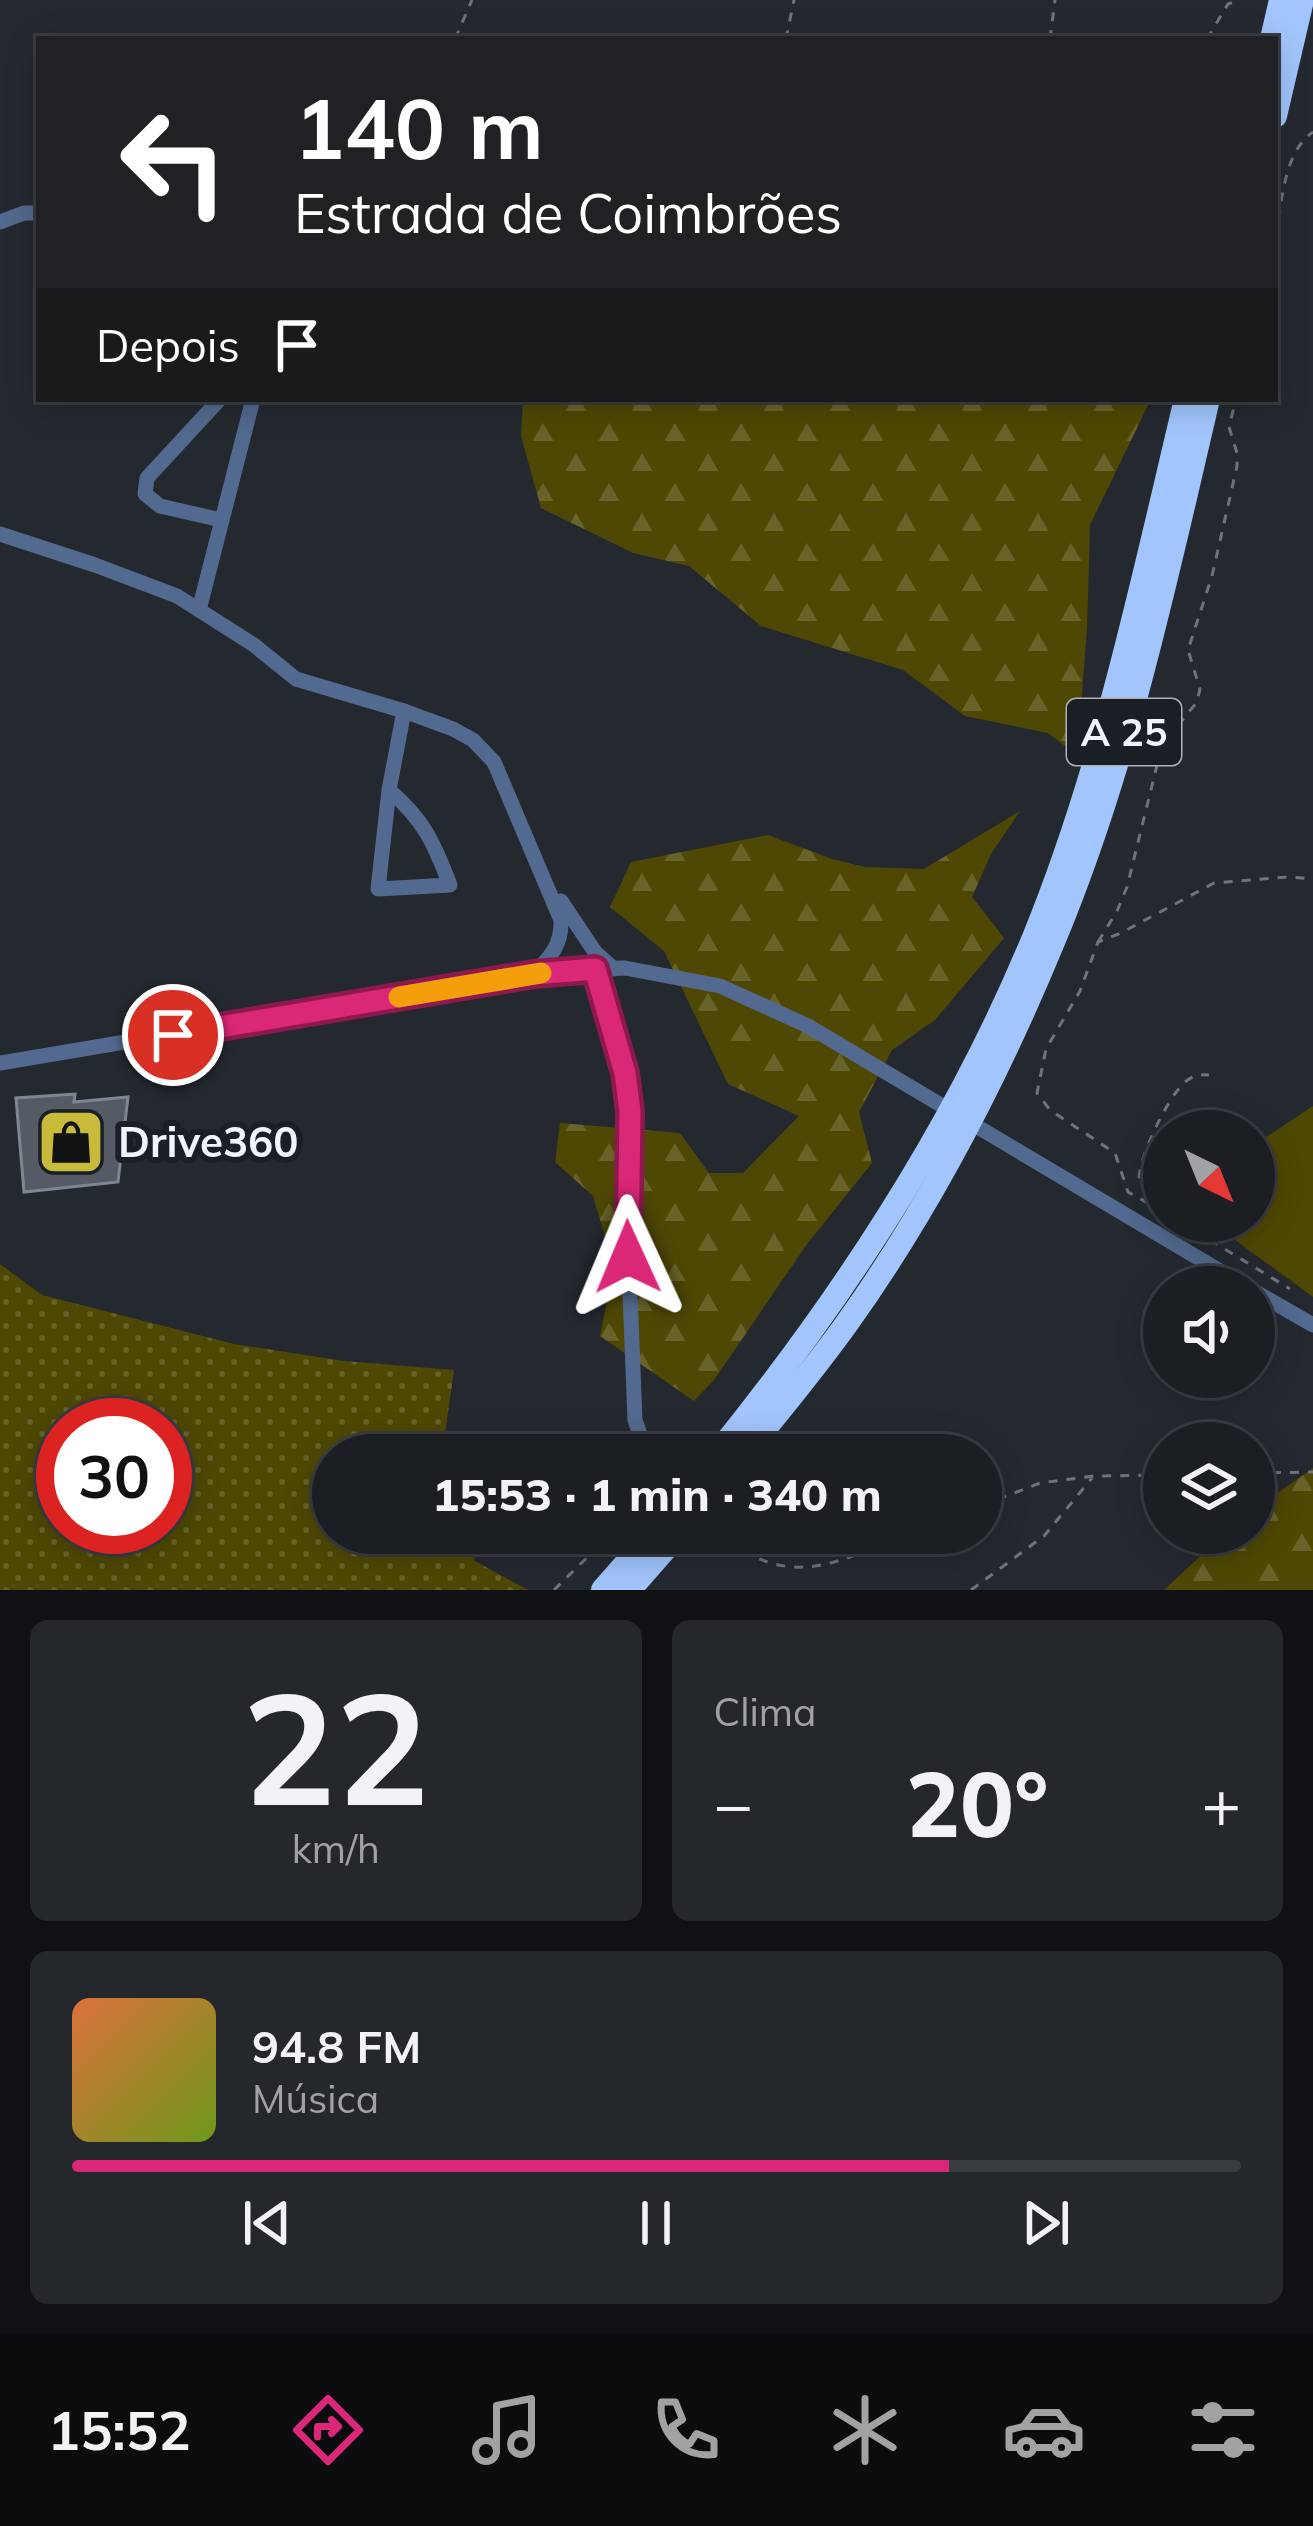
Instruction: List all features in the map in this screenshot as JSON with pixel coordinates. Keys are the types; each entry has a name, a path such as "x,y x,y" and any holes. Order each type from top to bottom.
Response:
{"highway":[{"path":"1273,36 1281,0"},
{"path":"1278,103 1302,0"},
{"name":"A 25","path":"996,1048 1081,802 1127,648 1185,402"},
{"name":"A 25","path":"760,1434 845,1326 889,1260 926,1176 1055,938 1104,803 1148,653 1207,402"},
{"name":"A 25","path":"732,1434 926,1176"},
{"path":"603,1590 635,1554"},
{"path":"629,1590 661,1554"}],"street":[{"path":"0,222 36,213"},
{"path":"217,402 147,478 145,494 160,506 221,520"},
{"path":"199,610 253,402"},
{"path":"0,534 177,596 254,645 296,679 453,729 473,740 494,762 561,920 587,969 625,1073 630,1111 627,1216 635,1420 639,1434"},
{"path":"389,790 416,813 434,841 450,885 377,889 389,790 404,711"},
{"path":"535,857 579,932 614,969"},
{"path":"534,974 562,937 561,920"},
{"path":"0,1063 534,974 626,968 720,986 808,1026 1212,1266"},
{"path":"1275,1303 1313,1325"}],"path":[{"path":"456,36 472,0"},
{"path":"787,36 794,0"},
{"path":"1050,36 1055,0"},
{"path":"1210,36 1228,4 1239,0"},
{"path":"1278,232 1285,177 1301,140 1313,132"},
{"path":"1143,1200 1128,1192 1115,1153 1050,1110 1037,1093 1046,1048 1080,991 1098,942 1118,910 1162,745 1197,702 1200,689 1188,650 1212,576 1237,466 1229,427 1235,402"},
{"path":"1098,942 1214,884 1313,879"},
{"path":"1168,1110 1184,1083 1197,1074 1209,1075"},
{"path":"1143,1155 1138,1168 1143,1185"},
{"path":"1213,1242 1290,1289"},
{"path":"1275,1473 1313,1472"},
{"path":"1002,1498 1040,1483 1143,1475"},
{"path":"971,1590 1044,1536 1094,1476"},
{"path":"554,1590 591,1554"},
{"path":"745,1554 794,1569 827,1565 856,1554"}],"green space":[{"path":"523,402 1150,402 1090,525 1077,755 1048,733 965,716 903,670 761,626 689,566 633,553 541,508 521,436"},
{"path":"1020,811 991,854 972,897 1004,938 935,1020 892,1050 859,1112 872,1163 694,1401 600,1336 614,1267 593,1196 555,1162 560,1123 680,1133 709,1173 743,1173 799,1116 728,1084 664,951 610,907 631,862 768,835 865,867 924,869"},
{"path":"1313,1106 1313,1297 1238,1242 1275,1242 1275,1131"},
{"path":"0,1264 42,1295 234,1344 344,1361 454,1370 445,1434 312,1434 312,1554 473,1554 475,1561 528,1590 0,1590"},
{"path":"1313,1468 1313,1590 1164,1590 1203,1554 1275,1554 1275,1495"}],"building":[{"name":"Drive360","path":"75,1094 74,1102 128,1097 118,1182 24,1192 16,1098"}],"slow traffic":[{"path":"399,997 541,973"}],"place":[{"name":"Drive360","path":"71,1142"}],"route":[{"path":"173,1035 534,974 595,969 625,1073 630,1111 628,1257"}]}
